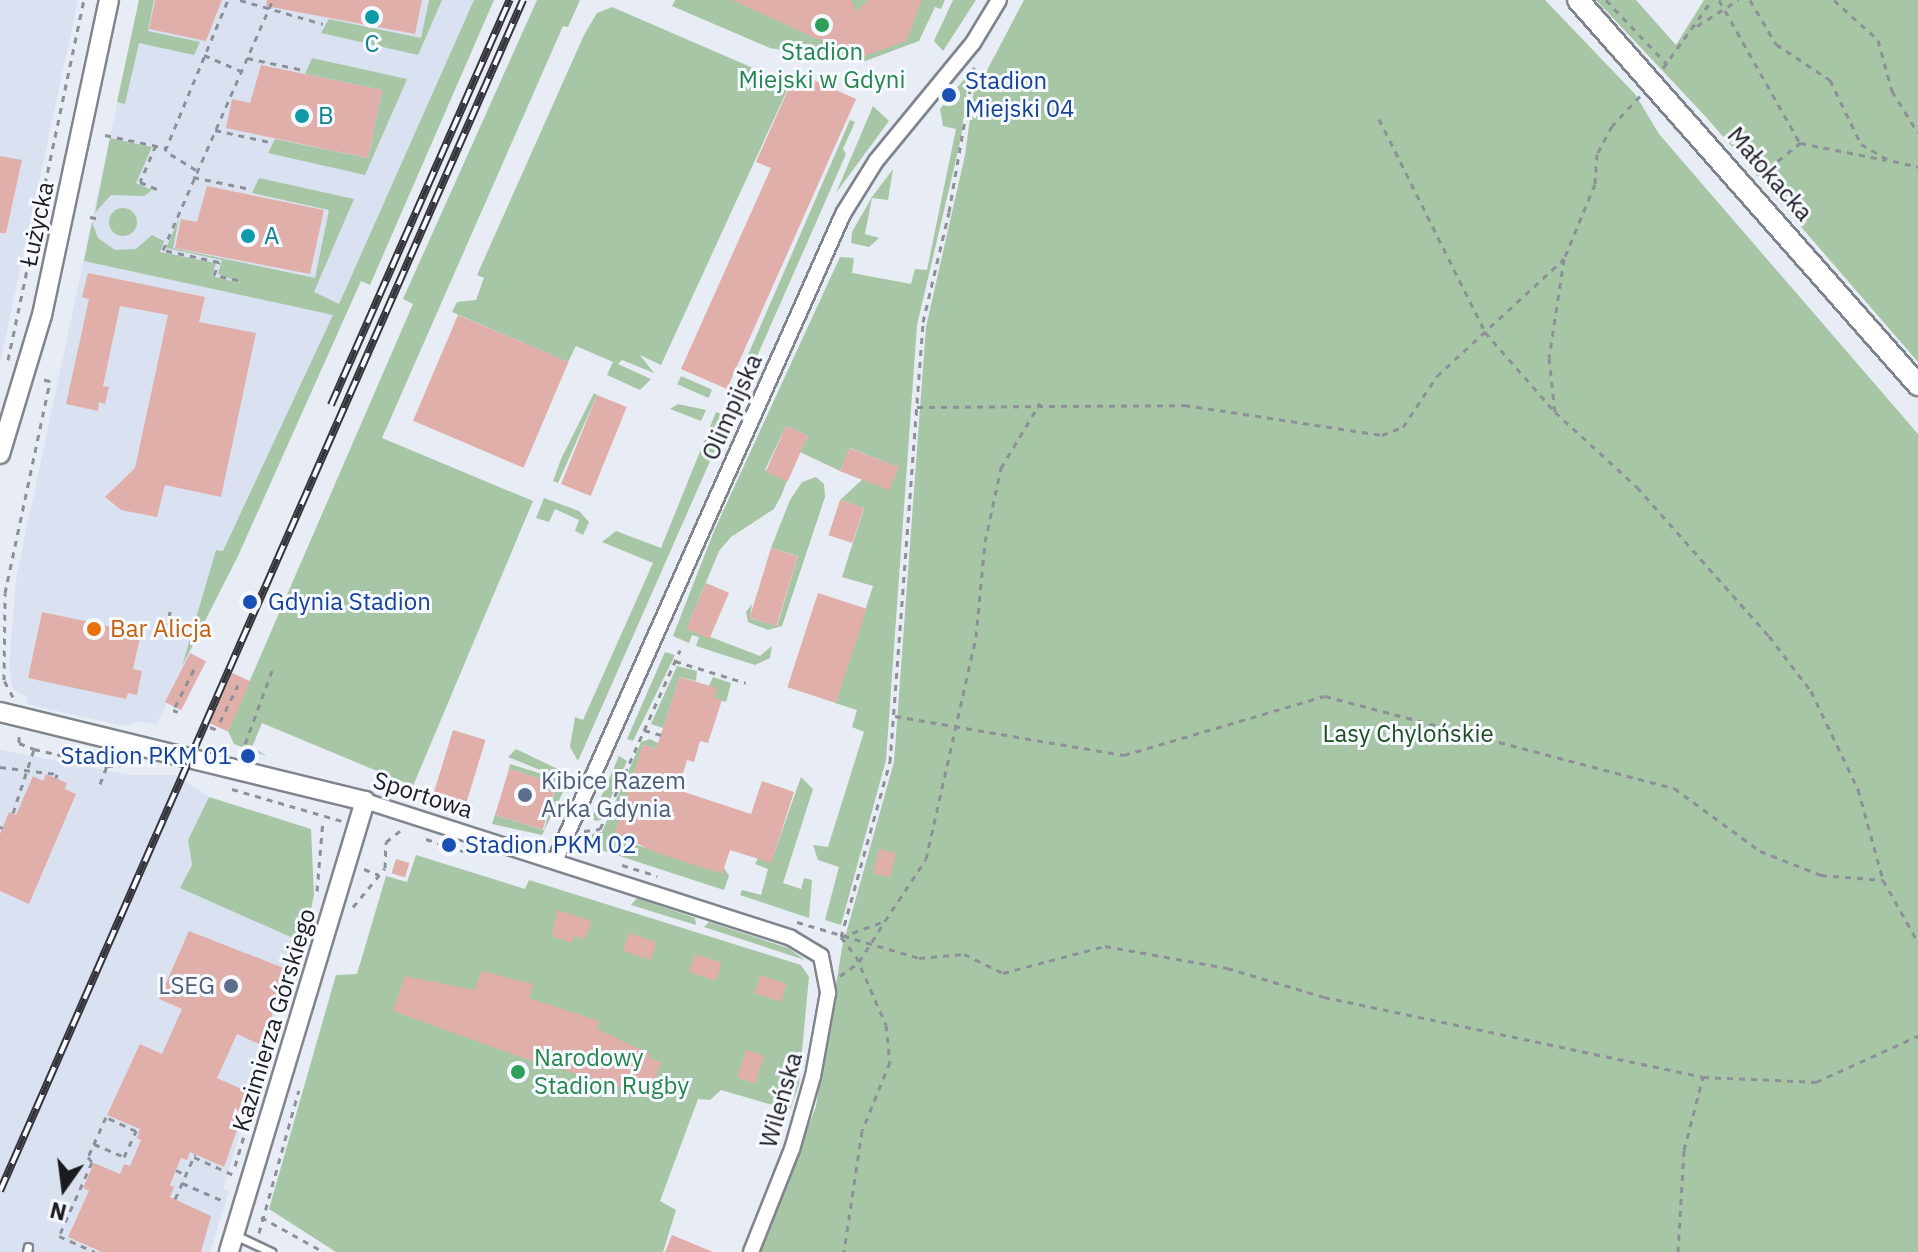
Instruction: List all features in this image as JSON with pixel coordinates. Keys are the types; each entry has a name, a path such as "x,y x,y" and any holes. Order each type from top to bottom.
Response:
{"main road":[{"name":"Małokacka","path":"1578,0 1746,185 1918,385"}],"street":[{"name":"Łużycka","path":"0,454 42,315 109,0"},
{"name":"Olimpijska","path":"555,861 836,228 876,161 967,50 999,0"},
{"name":"Sportowa","path":"9,719 365,801 801,942 821,956"},
{"name":"Kazimierza Górskiego","path":"232,1244 365,801"},
{"name":"Wileńska","path":"751,1252 803,1113 828,984 821,956"}],"lane":[{"path":"232,1244 256,1245 271,1252"}],"path":[{"path":"6,370 84,0"},
{"path":"166,148 228,0"},
{"path":"240,0 268,11 323,24"},
{"path":"238,280 214,275 219,262 163,250 273,0"},
{"path":"1606,0 1667,64 1712,0"},
{"path":"1719,0 1800,143"},
{"path":"1694,28 1738,0"},
{"path":"1750,0 1776,44 1813,64 1830,80 1861,144 1891,161"},
{"path":"1834,0 1878,40 1892,91 1918,133"},
{"path":"203,55 241,71"},
{"path":"247,58 304,70"},
{"path":"841,937 890,762 925,301 949,212 974,66"},
{"path":"1555,412 1549,358 1564,259 1595,184 1597,154 1612,126 1643,94"},
{"path":"1379,119 1485,332 1555,412 1637,487 1769,636 1811,691 1858,789 1883,880 1918,942"},
{"path":"215,130 270,142"},
{"path":"105,135 166,148 196,170"},
{"path":"1746,185 1800,143 1918,167"},
{"path":"156,145 140,182 161,191"},
{"path":"193,177 251,189"},
{"path":"90,217 101,219"},
{"path":"916,407 1040,403 1184,405 1382,435 1403,427 1437,376 1564,259"},
{"path":"50,381 5,593 4,680 9,719 19,743 34,749 120,769 145,761"},
{"path":"828,984 859,962 926,859 976,637 985,542 1001,468 1040,403"},
{"path":"167,629 171,606"},
{"path":"571,826 600,829 680,650"},
{"path":"675,661 746,683"},
{"path":"175,710 195,667"},
{"path":"240,758 273,668"},
{"path":"220,722 238,685"},
{"path":"895,716 1124,755 1325,696 1674,788 1760,851 1821,875 1883,880"},
{"path":"210,727 217,730"},
{"path":"644,730 661,735"},
{"path":"13,813 30,772 34,749"},
{"path":"626,750 634,753"},
{"path":"100,784 107,766"},
{"path":"0,767 57,774 56,778"},
{"path":"230,788 315,812 323,819 346,822"},
{"path":"320,852 323,819"},
{"path":"349,920 358,897 379,875 393,834"},
{"path":"358,867 379,875"},
{"path":"841,937 885,921"},
{"path":"841,937 919,958 964,954 1003,973 1105,946 1227,968 1324,997 1703,1077 1816,1082 1918,1036"},
{"path":"841,937 859,962 886,1025 890,1062 862,1131 844,1252"},
{"path":"1678,1252 1684,1150 1703,1077"},
{"path":"256,1245 261,1217 300,1086"},
{"path":"94,1144 124,1157 136,1131 106,1117 94,1144 59,1236 95,1252"},
{"path":"175,1199 194,1156 235,1175"},
{"path":"176,1170 186,1175"},
{"path":"182,1183 232,1205"},
{"path":"261,1217 324,1252"}],"shaded area":[{"path":"0,0 78,0 0,364"},
{"path":"139,0 487,0 157,725 140,721 124,726 26,704 28,698 13,689 9,670 16,578"},
{"path":"0,750 131,775 175,775 209,797 188,840 192,865 181,888 303,943 292,983 285,983 223,1189 229,1191 210,1252 0,1252"}],"green space":[{"path":"139,0 154,0 148,31 200,42 194,55 139,43 125,104 117,102"},
{"path":"429,0 442,0 418,55 321,33 329,19 421,38"},
{"path":"474,0 494,0 370,285 361,281 238,556 182,666 216,550 223,551 333,315 84,261 92,222 98,238 115,250 136,249 152,235 164,241 160,252 216,263 212,276 241,283 218,274 222,260 166,248 179,218 173,248 315,278 329,210 252,193 259,178 354,199 314,292 339,304"},
{"path":"537,0 580,0 568,27 563,26 382,438 533,501 413,786 262,723 252,747 267,756 234,744 228,731 413,304 403,299"},
{"name":"Stadion Miejski w Gdyni","path":"675,0 945,0 941,9 935,7 919,41 860,63 770,48 672,6"},
{"path":"953,0 976,0 943,51 934,41"},
{"name":"Lasy Chylońskie","path":"1024,0 1545,0 1635,94 1659,134 1918,434 1918,1252 761,1252 816,1106 842,948 894,762 926,327 965,155 976,74 984,76"},
{"path":"1596,0 1636,0 1676,45 1704,0 1918,0 1918,362 1706,117"},
{"path":"612,7 790,84 661,365 640,355 654,373 622,360 618,364 651,379 640,390 607,375 613,362 576,346 568,362 452,312 457,302 476,300 484,278 477,275 584,35 597,13"},
{"path":"312,58 407,79 365,175 268,153 275,139 368,158 382,90 305,74"},
{"path":"969,73 961,138 917,325 886,760 841,925 825,920 839,867 818,860 813,845 828,847 864,732 852,727 857,710 835,703 873,586 842,577 864,508 840,500 863,479 889,489 898,467 850,448 840,471 800,452 808,436 786,426 765,470 787,481 781,496 774,509 731,537 719,551 687,628 760,656 772,646 770,658 755,665 696,646 699,637 692,635 689,643 673,636 714,531 840,257 854,258 852,273 911,284 915,269 927,270 956,129 943,126 940,109"},
{"path":"873,106 889,121 836,193"},
{"path":"850,120 855,122 843,149 846,154 739,397 731,394"},
{"path":"110,138 152,147 136,183 152,190 144,196 111,195 95,213"},
{"path":"893,169 888,200 872,198 865,234 879,238 869,247 851,243 852,232 872,197"},
{"path":"123,208 133,212 137,222 133,232 123,236 113,232 109,222 113,212"},
{"path":"681,376 712,390 708,398 677,384"},
{"path":"594,393 597,395 558,483 553,481 561,459"},
{"path":"678,404 706,410 701,421 670,409"},
{"path":"716,412 729,418 578,761 570,747 575,717 583,720 653,563 602,542 616,531 661,548"},
{"path":"816,477 824,484 825,497 782,626 768,630 748,622 746,612 752,604 750,618 777,626 798,556 771,548 790,500 802,482"},
{"path":"544,498 579,511 589,522 583,535 575,531 579,520 555,509 549,522 536,518"},
{"path":"665,652 675,655 633,741 627,739"},
{"path":"677,666 697,671 696,681 680,677 663,728 651,724"},
{"path":"713,677 731,683 726,702 714,698 709,686"},
{"path":"650,739 658,743 656,749 643,745 616,832 636,839 634,844 722,873 724,868 729,876 724,890 592,847 592,834 602,832 641,742"},
{"path":"516,749 566,773 560,778 508,757"},
{"path":"619,756 627,761 601,820 596,821 592,818"},
{"path":"510,764 568,782 542,835 492,824 495,815 544,830 557,784 509,769"},
{"path":"801,777 813,789 783,883 801,889 804,878 812,880 809,918 740,895 742,890 761,895 768,869 755,864 758,858 771,862"},
{"path":"209,797 311,829 314,895 305,938 295,939 180,888 192,865 188,840"},
{"name":"Narodowy Stadion Rugby","path":"416,855 525,889 529,880 801,965 809,977 799,1084 790,1110 721,1090 710,1100 698,1099 660,1201 676,1210 663,1252 336,1252 269,1209 336,975 357,974 386,876 407,882"},
{"path":"637,898 695,918 696,925 631,905"},
{"path":"709,922 788,948 805,960 704,927"}],"building":[{"path":"155,0 222,0 206,41 149,29"},
{"name":"C","path":"267,0 422,0 415,34 266,6"},
{"path":"732,0 851,0 856,12 868,0 922,0 906,41 859,58"},
{"name":"B","path":"261,65 382,90 368,158 226,128 232,99 250,103"},
{"path":"796,72 856,99 727,389 681,369 771,168 756,162"},
{"path":"0,156 22,160 6,233 0,233"},
{"name":"A","path":"207,186 324,210 310,274 175,248 181,219 197,222"},
{"path":"88,273 205,297 199,322 256,333 221,497 165,485 157,517 121,510 105,497 135,468 168,315 120,306 103,386 109,387 105,404 99,402 98,411 66,404 89,299 82,297"},
{"path":"458,315 568,362 524,468 413,421"},
{"path":"597,395 627,407 591,496 561,484"},
{"path":"786,426 808,436 788,481 766,472"},
{"path":"849,448 898,467 890,490 840,471"},
{"path":"840,500 864,508 852,543 829,535"},
{"path":"771,548 798,556 776,626 750,618"},
{"path":"706,583 729,593 709,639 686,629"},
{"path":"818,593 867,609 836,703 787,687"},
{"path":"42,612 141,633 133,669 142,671 137,695 128,693 126,699 28,678"},
{"path":"190,653 206,661 181,710 165,702"},
{"path":"232,673 250,681 228,731 210,723"},
{"path":"680,677 717,688 714,698 722,700 708,743 700,741 694,762 687,760 678,790 751,814 762,781 794,792 771,863 730,850 722,874 652,851 615,832 643,745 656,749"},
{"path":"453,730 486,740 466,805 433,795"},
{"path":"509,769 557,784 543,830 495,815"},
{"path":"46,774 67,783 65,789 76,794 29,904 0,891 0,834 9,812 16,815 33,776 43,781"},
{"path":"879,849 896,853 890,877 873,873"},
{"path":"396,859 409,863 405,877 392,873"},
{"path":"557,910 591,921 585,939 575,936 572,943 552,936"},
{"path":"189,931 289,970 261,1045 237,1034 217,1078 250,1093 224,1167 190,1152 187,1160 181,1158 170,1185 174,1187 170,1197 211,1216 201,1252 102,1252 68,1237 89,1191 83,1188 94,1163 120,1174 124,1164 130,1166 141,1140 137,1138 140,1129 107,1115 140,1044 162,1054 182,1009 159,999"},
{"path":"629,933 657,942 651,960 623,951"},
{"path":"695,954 722,963 716,981 689,972"},
{"path":"481,971 533,984 529,998 599,1021 597,1029 661,1062 650,1095 526,1059 393,1011 405,976 475,990"},
{"path":"760,975 787,984 781,1002 754,993"},
{"path":"746,1050 764,1056 755,1083 737,1078"},
{"path":"672,1235 713,1252 665,1252"}],"railway":[{"path":"331,405 510,0"},
{"path":"0,1191 523,0"}],"place":[{"name":"C","path":"372,17"},
{"name":"Stadion Miejski w Gdyni","path":"822,25"},
{"name":"Stadion Miejski 04","path":"949,95"},
{"name":"B","path":"302,116"},
{"name":"A","path":"248,236"},
{"name":"Gdynia Stadion","path":"250,602"},
{"name":"Bar Alicja","path":"94,629"},
{"name":"Stadion PKM 01","path":"248,756"},
{"name":"Kibice Razem Arka Gdynia","path":"525,795"},
{"name":"Stadion PKM 02","path":"449,845"},
{"name":"LSEG","path":"231,986"},
{"name":"Narodowy Stadion Rugby","path":"518,1072"}]}
